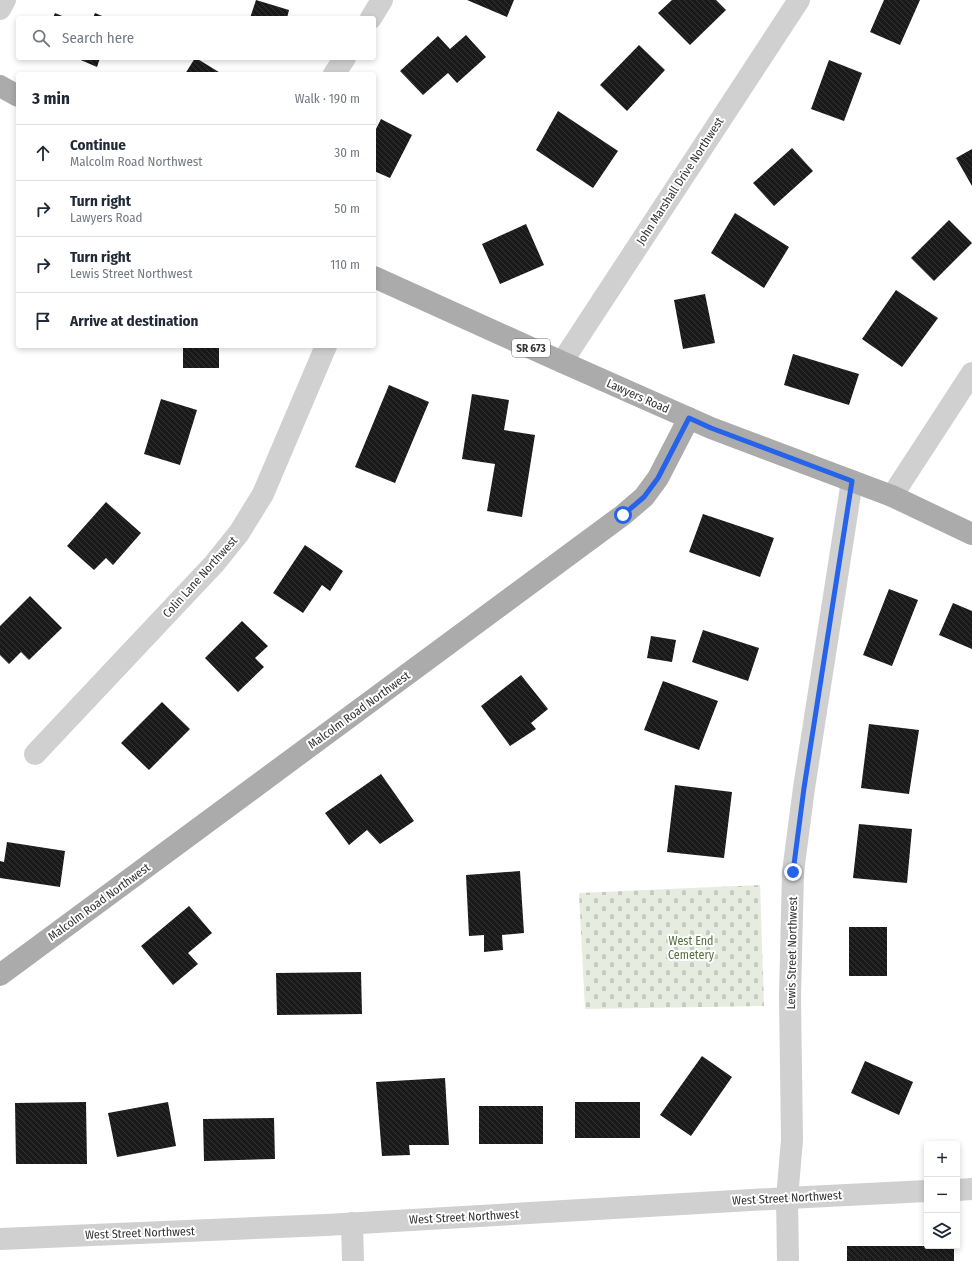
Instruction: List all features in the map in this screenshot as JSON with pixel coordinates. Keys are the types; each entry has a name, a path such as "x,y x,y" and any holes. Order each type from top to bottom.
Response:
{"main road":[{"path":"0,86 16,95"},
{"name":"Lawyers Road","path":"376,277 711,428 892,496 972,534"},
{"name":"Malcolm Road Northwest","path":"0,975 623,515 644,497 658,478 689,418"}],"street":[{"path":"0,9 5,0"},
{"path":"372,16 382,0"},
{"name":"John Marshall Drive Northwest","path":"562,362 799,0"},
{"path":"335,72 344,60"},
{"name":"Colin Lane Northwest","path":"36,754 214,564 239,533 263,494 325,348"},
{"path":"892,496 972,373"},
{"name":"Lewis Street Northwest","path":"788,1261 787,1198 792,1140 790,997 793,872 804,788 852,481"},
{"path":"960,1190 972,1189"},
{"name":"West Street Northwest","path":"0,1239 352,1223 924,1191"},
{"path":"352,1223 353,1261"}],"green space":[{"name":"West End Cemetery","path":"760,885 764,1006 585,1009 579,893"}],"building":[{"path":"256,0 289,10 288,16 251,16"},
{"path":"467,0 514,0 507,17"},
{"path":"672,0 716,0 726,10 690,45 658,13"},
{"path":"884,0 920,0 900,45 870,32"},
{"path":"55,13 62,16 54,16"},
{"path":"95,13 102,16 94,16"},
{"path":"466,35 486,57 457,83 448,73 423,95 400,71 438,36 450,49"},
{"path":"639,45 665,70 627,111 600,85"},
{"path":"81,60 99,60 97,67"},
{"path":"194,60 199,60 219,72 186,72"},
{"path":"829,60 862,73 844,121 811,109"},
{"path":"558,111 618,151 593,188 536,150"},
{"path":"381,119 412,135 390,178 376,172 376,129"},
{"path":"792,148 813,171 774,206 753,183"},
{"path":"972,149 972,186 956,158"},
{"path":"735,213 789,247 764,288 711,253"},
{"path":"949,220 972,243 934,281 911,258"},
{"path":"526,224 544,265 500,284 482,244"},
{"path":"896,290 938,318 902,367 862,339"},
{"path":"705,294 715,343 683,349 674,300"},
{"path":"183,348 219,348 219,368 183,368"},
{"path":"793,354 859,374 849,405 784,385"},
{"path":"389,385 429,402 395,483 355,467"},
{"path":"472,394 509,400 504,430 535,435 522,517 487,511 495,464 462,459"},
{"path":"161,399 197,410 180,465 144,454"},
{"path":"106,502 141,533 113,565 106,558 94,570 67,546"},
{"path":"703,514 774,538 760,577 689,552"},
{"path":"305,545 343,571 330,591 322,585 303,613 273,593"},
{"path":"889,589 918,600 892,666 863,655"},
{"path":"30,596 62,628 29,660 21,652 9,664 0,655 0,626"},
{"path":"953,603 972,611 972,649 939,635"},
{"path":"242,621 268,646 255,658 264,667 238,692 205,658"},
{"path":"703,630 759,648 748,681 692,662"},
{"path":"651,636 676,640 672,662 647,658"},
{"path":"521,675 548,709 531,723 536,729 510,746 481,706"},
{"path":"663,681 718,701 699,750 644,730"},
{"path":"162,702 190,729 149,770 121,743"},
{"path":"869,724 919,730 909,794 861,788"},
{"path":"381,774 414,821 380,844 367,830 349,845 325,813"},
{"path":"675,785 732,792 724,858 667,852"},
{"path":"859,824 912,829 907,883 853,878"},
{"path":"7,842 65,851 60,887 0,878 0,861 4,862"},
{"path":"520,871 524,933 502,935 503,950 484,952 484,935 469,936 466,875"},
{"path":"189,906 212,933 188,953 198,964 173,985 141,946"},
{"path":"849,927 887,927 887,976 849,976"},
{"path":"361,972 362,1014 277,1015 276,973"},
{"path":"702,1056 732,1077 691,1136 660,1115"},
{"path":"865,1061 913,1082 899,1115 851,1093"},
{"path":"445,1078 449,1145 409,1145 410,1155 382,1156 376,1082"},
{"path":"86,1102 87,1164 16,1164 15,1103"},
{"path":"168,1102 176,1146 117,1157 108,1113"},
{"path":"575,1102 640,1102 640,1138 575,1138"},
{"path":"479,1106 543,1106 543,1144 479,1144"},
{"path":"274,1118 275,1159 204,1161 203,1119"},
{"path":"847,1246 924,1246 924,1249 954,1249 954,1261 847,1261"}],"route":[{"path":"623,515 644,497 658,478 689,418 711,428 852,481 804,788 793,872"}]}
